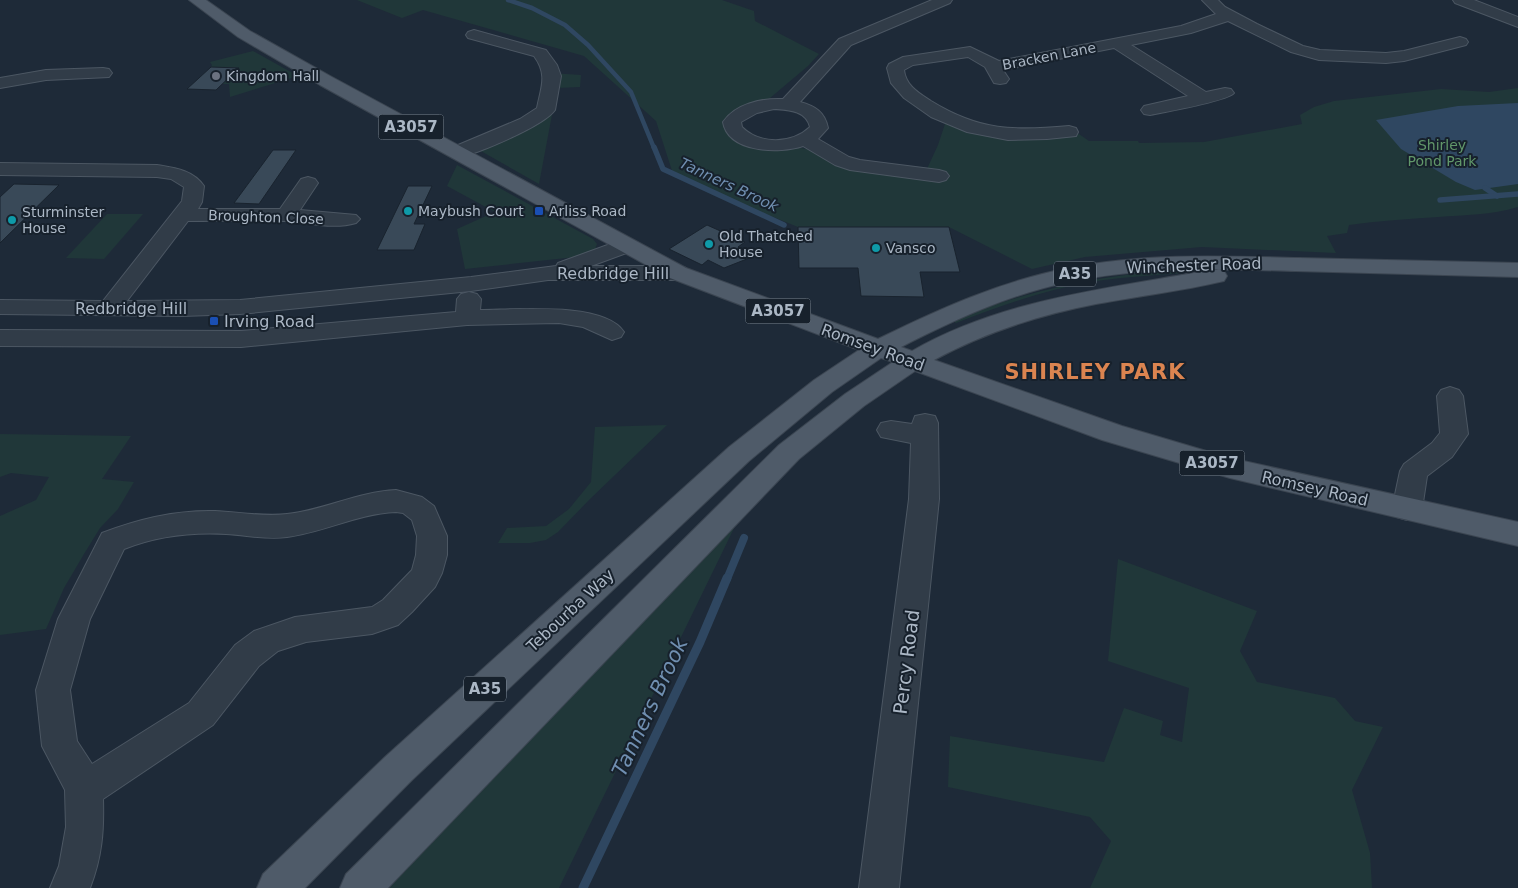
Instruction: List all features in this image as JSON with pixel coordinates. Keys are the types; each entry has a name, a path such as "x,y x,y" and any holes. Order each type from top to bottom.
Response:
{"main road":[{"name":"Romsey Road","path":"196,0 244,34 326,81 458,152 624,246 678,273 1017,400 1158,446 1230,468 1518,534"},
{"name":"Winchester Road","path":"878,349 939,318 980,301 1022,287 1069,276 1120,268 1198,262 1518,270"},
{"name":"Winchester Road","path":"914,362 976,331 1052,307 1152,286 1286,263"},
{"name":"Tebourba Way","path":"277,888 398,769 739,454 816,391 878,349"},
{"name":"A35","path":"360,888 789,452 826,420 914,362"}],"street":[{"path":"787,105 840,47 863,34 946,0"},
{"path":"1209,0 1230,16 1298,49 1319,55 1386,58 1404,56 1460,42"},
{"path":"1460,0 1518,22"},
{"name":"Bracken Lane","path":"1069,132 1020,136 1002,135 968,128 933,111 911,96 899,84 895,76 895,68 909,60 970,52 998,72 1117,43 1185,30 1215,19 1230,16"},
{"path":"458,152 527,123 546,110 552,76 554,59 474,35"},
{"name":"Bracken Lane","path":"1117,43 1205,99"},
{"path":"0,83 46,75 103,73"},
{"path":"1150,110 1225,93"},
{"path":"774,104 787,105 807,110 818,121 819,128 806,140 770,145 740,136 734,129 735,118 750,108 774,104"},
{"path":"806,140 842,161 857,166 939,176"},
{"path":"0,169 144,170 177,174 185,177 194,186 195,194 192,202 110,308"},
{"path":"286,215 308,183"},
{"name":"Broughton Close","path":"183,215 286,215 325,220 348,219"},
{"name":"Redbridge Hill","path":"548,274 624,246"},
{"name":"Redbridge Hill","path":"0,307 182,309 240,307 471,284 548,274 678,273"},
{"path":"467,318 471,284"},
{"name":"Redbridge Hill","path":"0,338 241,339 467,318 560,316 589,321 612,332"},
{"path":"1407,509 1414,471 1442,450 1454,434 1450,396"},
{"name":"Percy Road","path":"879,888 923,507 924,429 891,430"},
{"path":"70,888 79,866 85,826 84,790 79,776 60,746 53,690 74,619 113,540 128,534 180,524 220,523 277,527 305,523 373,502 395,501 416,506 428,519 432,533 431,561 424,578 402,604 385,616 365,623 297,630 266,641 252,651 212,704 201,714 84,790"}],"green space":[{"name":"Shirley Pond Park","path":"357,0 722,0 754,11 755,21 819,54 808,66 770,98 740,110 736,137 807,149 836,166 875,173 926,171 946,121 1031,139 1079,134 1089,141 1138,141 1139,143 1204,142 1302,124 1300,115 1314,107 1334,101 1441,89 1489,92 1518,88 1518,207 1498,212 1349,225 1347,233 1327,236 1336,253 1202,247 1085,257 1032,269 949,227 798,227 674,177 656,121 584,56 423,10 402,18"},
{"path":"253,51 298,76 230,97 229,84 222,84 239,68 211,67 210,62"},
{"path":"551,73 581,75 580,87 557,88 539,184 472,146 546,110"},
{"path":"457,165 593,239 597,244 594,252 585,256 465,269 457,229 495,212 447,186"},
{"path":"107,214 143,214 104,259 66,258"},
{"path":"1187,269 1188,271 1185,273 1118,278 1078,284 1025,298 956,323 952,320 1009,300 1067,285 1156,271"},
{"path":"667,425 558,532 546,540 530,543 498,543 507,528 546,526 569,509 591,482 595,427"},
{"path":"0,434 131,436 102,479 134,482 118,509 100,528 84,554 64,588 46,629 0,635 0,516 36,500 49,477 11,473 0,477"},
{"path":"737,522 559,888 389,888"},
{"path":"1118,559 1257,611 1240,651 1257,682 1335,698 1355,721 1383,727 1352,790 1370,853 1372,888 1090,888 1111,841 1090,817 948,787 950,736 1104,762 1124,708 1163,721 1160,735 1182,742 1189,688 1108,661"}],"water":[{"path":"1518,103 1518,184 1475,190 1456,182 1401,149 1376,120 1458,106"}],"building":[{"name":"Kingdom Hall","path":"211,67 239,68 216,90 187,89"},
{"path":"273,150 296,150 259,204 234,203"},
{"name":"Sturminster House","path":"14,184 59,185 0,243 0,197"},
{"name":"Maybush Court","path":"408,186 432,186 414,224 425,224 414,250 377,250"},
{"name":"Old Thatched House","path":"707,225 745,242 738,247 757,255 724,268 708,260 702,265 669,249"},
{"name":"Vansco","path":"798,227 949,227 960,272 920,272 924,297 861,296 858,268 799,268"}],"waterway":[{"name":"Tanners Brook","path":"508,0 532,8 565,25 588,45 631,92 654,148"},
{"name":"Tanners Brook","path":"654,147 663,169 784,225"},
{"path":"1485,188 1496,196"},
{"path":"1496,196 1518,194"},
{"path":"1440,200 1496,196"},
{"name":"Tanners Brook","path":"727,579 744,538"},
{"name":"Tanners Brook","path":"583,888 700,642 727,578"}],"place":[{"name":"Kingdom Hall","path":"216,76"},
{"name":"Maybush Court","path":"408,211"},
{"name":"Arliss Road","path":"539,211"},
{"name":"Sturminster House","path":"12,220"},
{"name":"Old Thatched House","path":"709,244"},
{"name":"Vansco","path":"876,248"},
{"name":"Irving Road","path":"214,321"}],"district":[{"name":"SHIRLEY PARK","path":"1095,372"}]}
